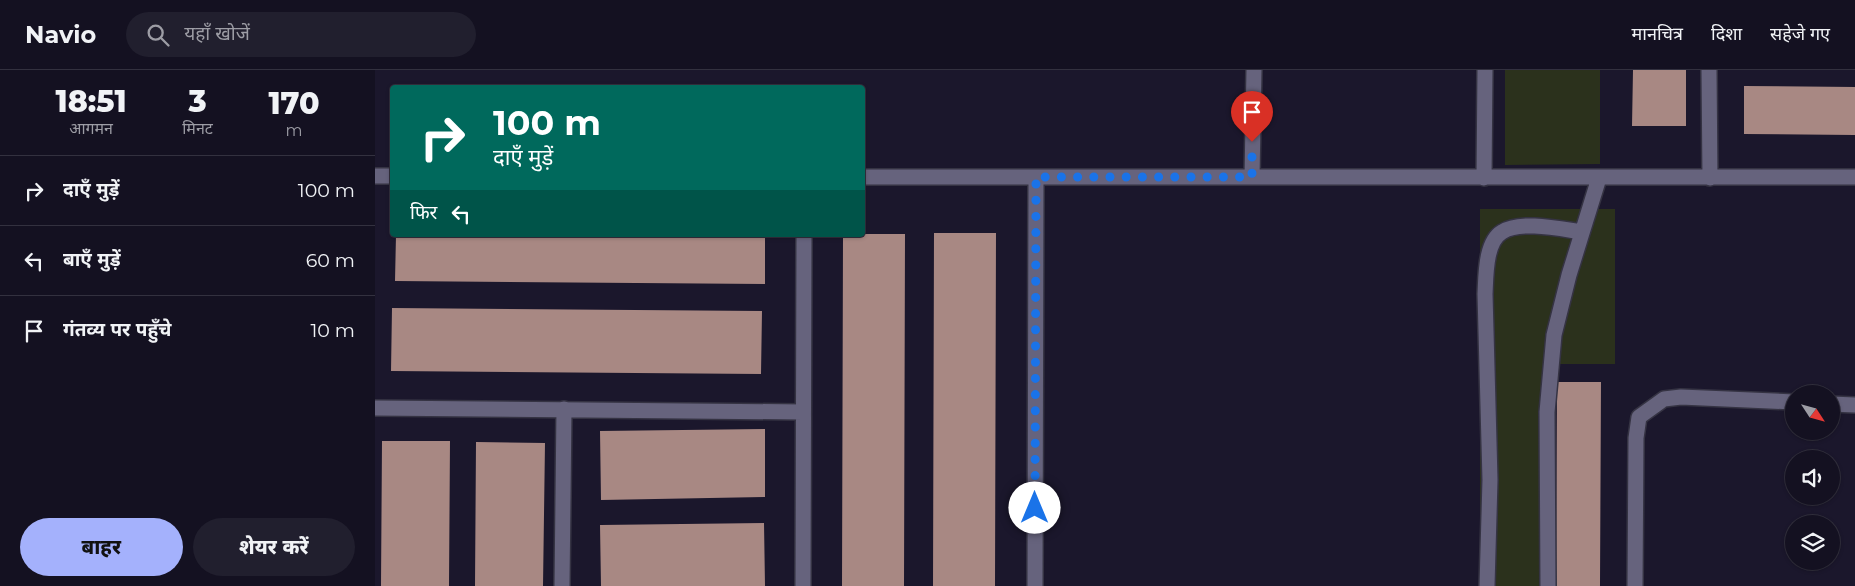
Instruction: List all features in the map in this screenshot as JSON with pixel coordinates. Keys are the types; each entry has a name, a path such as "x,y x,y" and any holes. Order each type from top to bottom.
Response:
{"street":[{"path":"1252,177 1254,70"},
{"path":"1484,178 1485,70"},
{"path":"1709,70 1710,178"},
{"path":"375,176 390,176"},
{"path":"865,177 1855,178"},
{"path":"1035,586 1036,177"},
{"path":"1548,586 1547,412 1554,335 1569,275 1599,178"},
{"path":"1487,586 1490,480 1485,294 1486,264 1493,242 1501,232 1525,225 1582,232"},
{"path":"803,586 804,237"},
{"path":"1635,586 1636,438 1639,417 1663,399 1681,397 1785,402"},
{"path":"1840,404 1855,405"},
{"path":"375,408 564,408 803,412"},
{"path":"562,586 564,408"}],"green space":[{"path":"1505,70 1600,70 1600,164 1505,165"},
{"path":"1480,209 1615,209 1615,364 1544,364 1544,586 1480,586"}],"building":[{"path":"1633,70 1686,70 1686,126 1632,126"},
{"path":"1744,86 1855,87 1855,135 1744,134"},
{"path":"934,233 996,233 995,586 933,586"},
{"path":"865,234 905,234 904,586 842,586 843,237 865,237"},
{"path":"396,237 765,237 765,284 395,281"},
{"path":"392,308 762,311 761,374 391,371"},
{"path":"1557,382 1601,382 1600,586 1556,586"},
{"path":"765,429 765,497 601,500 600,431"},
{"path":"382,441 450,441 449,586 381,586"},
{"path":"476,442 545,443 543,586 475,586"},
{"path":"764,523 765,586 601,586 600,525"}],"route":[{"path":"1035,508 1036,177 1252,177 1252,142"}]}
